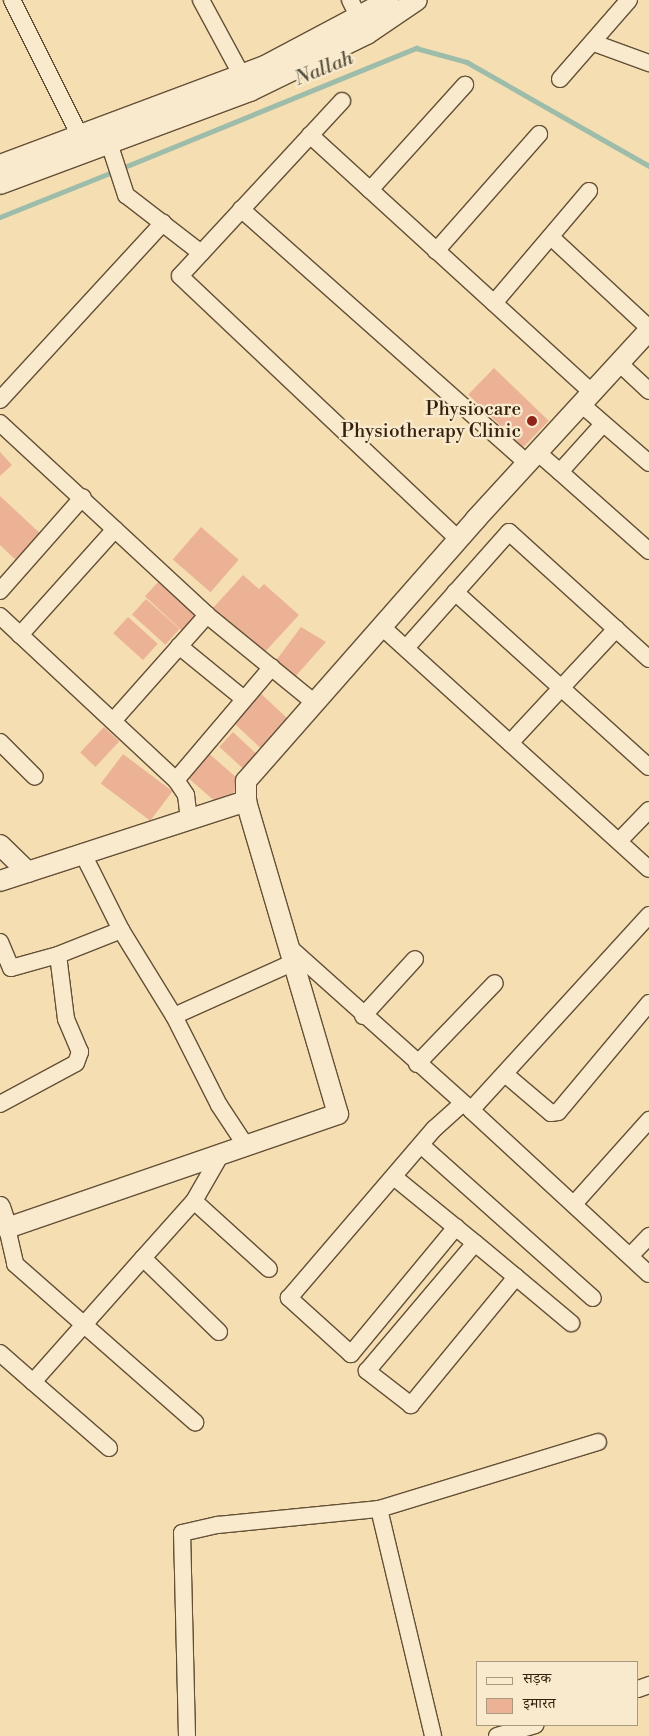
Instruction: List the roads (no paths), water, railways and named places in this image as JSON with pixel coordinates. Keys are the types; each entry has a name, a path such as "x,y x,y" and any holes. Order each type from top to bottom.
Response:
{"street":[{"path":"12,0 84,144"},
{"path":"202,0 246,83"},
{"path":"0,164 84,144 110,146 246,83 389,0"},
{"path":"358,17 417,0"},
{"path":"560,78 594,43 629,0"},
{"path":"594,43 649,63"},
{"path":"0,184 84,144 246,83"},
{"path":"370,190 465,85"},
{"path":"342,101 180,276 458,539"},
{"path":"436,251 539,134"},
{"path":"310,135 494,303 586,398 604,424 649,463"},
{"path":"110,146 126,195 200,253"},
{"path":"494,303 589,191"},
{"path":"241,209 532,457 560,472 649,551"},
{"path":"0,400 163,224"},
{"path":"7,1228 338,1114 246,800 246,781 458,539 649,329 550,237"},
{"path":"619,363 649,391"},
{"path":"0,423 83,497 207,614 315,703"},
{"path":"560,472 604,424"},
{"path":"0,590 83,497"},
{"path":"20,635 115,529"},
{"path":"406,648 509,532 649,660"},
{"path":"455,592 649,767"},
{"path":"113,721 207,614"},
{"path":"0,616 176,780 186,795 189,819"},
{"path":"382,626 620,841 649,870"},
{"path":"510,743 616,630"},
{"path":"179,646 244,699"},
{"path":"176,780 272,667"},
{"path":"0,742 35,777"},
{"path":"0,881 246,800"},
{"path":"620,841 649,810"},
{"path":"0,845 28,872"},
{"path":"83,854 121,930 174,1016 219,1105 246,1146"},
{"path":"516,1277 411,1406 367,1371 290,1298 434,1129 463,1104 505,1074 647,921"},
{"path":"0,942 11,968 58,955 121,930"},
{"path":"0,1104 76,1063 80,1052 66,1019 58,955"},
{"path":"174,1016 291,955"},
{"path":"291,955 463,1104 649,1274"},
{"path":"362,1016 415,959"},
{"path":"417,1064 495,983"},
{"path":"505,1074 552,1113 558,1112 649,1004"},
{"path":"574,1204 649,1120"},
{"path":"421,1145 593,1298"},
{"path":"34,1382 82,1323 194,1201 221,1154"},
{"path":"394,1178 571,1323"},
{"path":"194,1201 269,1270"},
{"path":"0,1207 15,1264 194,1422"},
{"path":"351,1354 456,1227"},
{"path":"630,1256 649,1236"},
{"path":"367,1371 475,1243"},
{"path":"143,1258 219,1332"},
{"path":"0,1352 109,1448"},
{"path":"187,1736 182,1533 218,1525 380,1509 598,1442"},
{"path":"380,1509 433,1736"},
{"path":"497,1736 531,1726"}],"waterway":[{"name":"Nallah","path":"122,168 416,48 467,62 649,166"},
{"name":"Nallah","path":"0,217 115,171"}],"place":[{"name":"Physiocare Physiotherapy Clinic","path":"532,421"}]}
